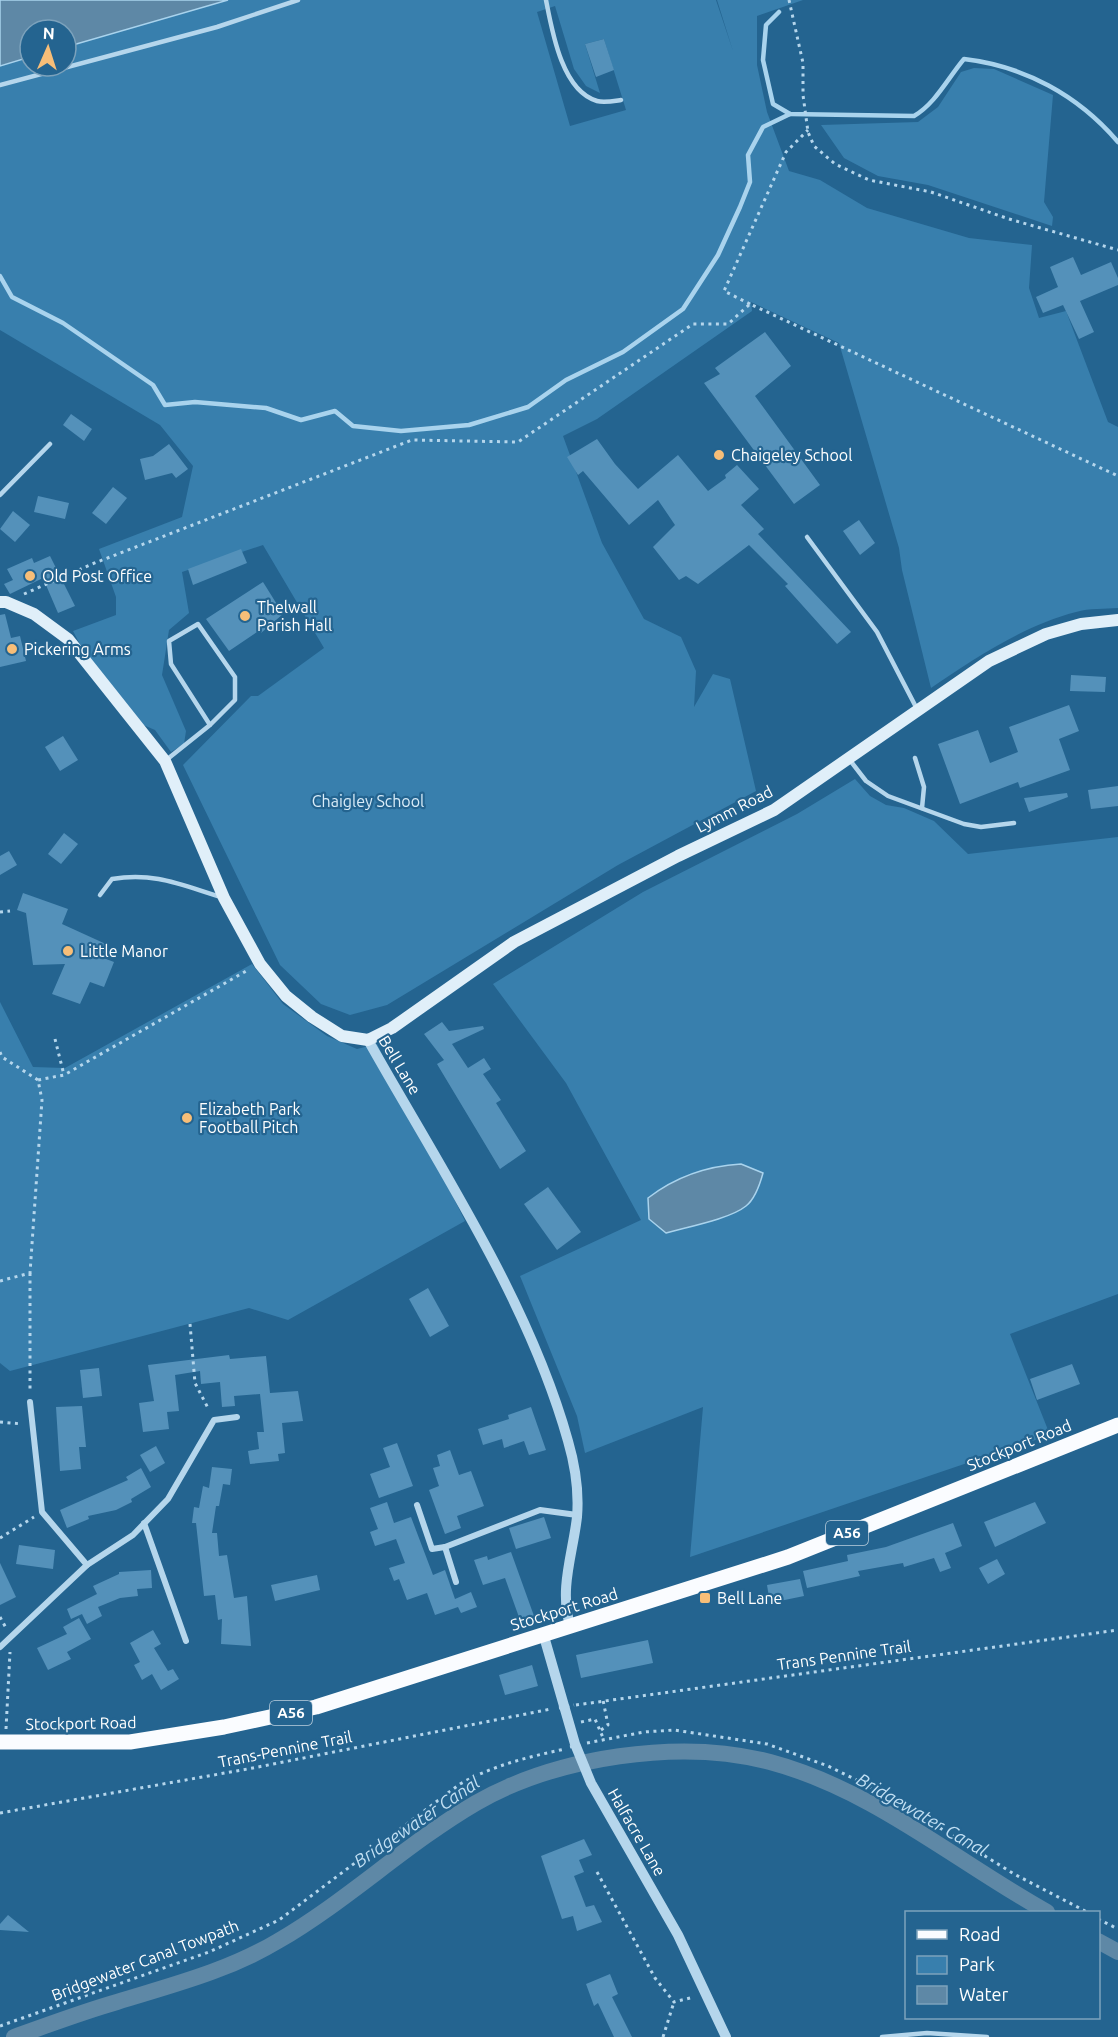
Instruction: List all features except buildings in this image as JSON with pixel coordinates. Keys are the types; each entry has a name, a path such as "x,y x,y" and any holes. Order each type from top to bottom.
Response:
{"main road":[{"name":"Bell Lane","path":"3,602 34,614 68,639 165,761 224,898 260,964 286,996 312,1017 342,1036 368,1040"},
{"name":"Lymm Road","path":"368,1040 392,1028 514,942 678,856 774,810 847,757 989,662 1046,634 1081,624 1118,620"},
{"name":"Stockport Road","path":"3,1742 130,1742 224,1727 316,1707 788,1557 1118,1425"}],"street":[{"name":"Bell Lane","path":"368,1040 518,1307 569,1442 576,1479 577,1515 565,1592 565,1609 570,1625"},
{"path":"30,1402 42,1512 87,1566"},
{"path":"0,1647 87,1566 132,1534 168,1499 214,1420 237,1417"},
{"path":"417,1505 432,1549 445,1547 540,1510 577,1515"},
{"path":"144,1523 186,1641"},
{"path":"445,1547 456,1582"},
{"name":"Halfacre Lane","path":"543,1633 570,1725 591,1783 678,1935 726,2037"}],"lane":[{"path":"0,85 217,27 298,0"},
{"path":"546,0 552,33 573,86 597,101 621,100"},
{"path":"0,495 50,444"},
{"path":"807,537 877,632 917,709"},
{"path":"165,761 210,725 235,700 235,677 198,624 169,641 171,664 210,725"},
{"path":"847,757 866,781 878,791 964,824 988,827 1014,824"},
{"path":"915,758 924,787 922,808"},
{"path":"100,895 112,879 136,875 154,876 224,898"},
{"path":"882,2037 927,2033 987,2037"}],"path":[{"path":"789,0 803,63 807,128 814,146 835,164 868,180 931,192 1009,219 1118,250"},
{"path":"807,128 786,152 724,291 1118,476"},
{"path":"3,602 92,564 412,440 518,442 693,324 728,324 750,304"},
{"path":"0,912 10,911"},
{"path":"0,1052 2,1057 38,1080 64,1076 260,964"},
{"path":"55,1039 64,1076"},
{"path":"30,1402 30,1273 42,1100 38,1080"},
{"path":"0,1281 30,1273"},
{"path":"190,1324 195,1383 214,1420"},
{"path":"0,1422 33,1424"},
{"path":"0,1538 42,1512"},
{"path":"0,1617 11,1638 3,1742"},
{"name":"Trans Pennine Trail","path":"574,1705 1118,1630"},
{"path":"601,1730 608,1725 603,1700"},
{"name":"Trans-Pennine Trail","path":"0,1813 253,1768 574,1705"},
{"path":"570,1725 595,1719 604,1740"},
{"name":"Bridgewater Canal Towpath","path":"0,2026 209,1952 279,1920 460,1784 485,1770 514,1760 644,1732 674,1731 767,1744 828,1766 887,1795 1014,1874 1084,1911"},
{"path":"597,1872 656,1978 674,2002"},
{"path":"1100,1920 1118,1929"},
{"path":"674,2002 706,1995"},
{"path":"663,2037 674,2002"}],"green space":[{"name":"Chaigley School","path":"228,0 716,0 733,51 717,0 803,0 757,16 757,65 767,112 789,171 820,180 867,208 969,238 1032,245 1029,288 1039,318 1066,311 1108,422 1118,427 1118,608 1081,611 1038,625 983,654 931,688 902,570 899,548 839,343 751,302 752,311 597,419 563,436 602,543 644,619 681,637 696,671 694,707 713,674 730,679 756,791 618,865 387,1005 350,1015 321,1004 280,965 183,765 251,696 258,696 324,648 263,545 182,572 189,613 169,630 162,675 186,731 184,744 171,752 155,730 134,721 101,685 73,631 116,615 116,597 99,549 182,517 193,466 160,425 0,330 0,66 18,61 18,78 78,78 78,44","holes":["555,6 574,69 586,86 600,93 585,44 604,39 626,110 570,126 537,12"]},
{"path":"974,68 994,69 1053,95 1044,202 1053,217 1052,226 928,185 878,176 844,158 821,125 918,122 938,107 961,72"},
{"path":"855,779 870,796 886,805 904,808 934,821 968,854 1118,837 1118,1294 1010,1334 1050,1435 690,1557 703,1407 585,1453 577,1416 520,1276 641,1220 566,1083 493,984 643,892 797,814"},
{"path":"252,964 283,1004 327,1036 357,1049 377,1044 465,1221 288,1320 249,1308 10,1371 0,1363 0,1002 33,1067 65,1068"}],"water":[{"path":"0,0 228,0 78,44 78,18 18,18 18,61 0,66"},
{"path":"741,1164 763,1173 752,1199 739,1211 719,1219 666,1233 649,1219 648,1198 658,1191 703,1170"}],"waterway":[{"path":"779,12 766,25 763,60 773,104 790,114 914,116 935,98 964,59 1008,68 1048,86 1086,110 1118,142"},
{"path":"0,276 12,297 63,323 153,385 165,405 195,402 266,408 301,420 335,411 353,426 401,431 469,425 528,407 566,380 623,352 683,309 718,255 740,207 750,182 748,155 763,127 790,114"},
{"name":"Bridgewater Canal","path":"14,2037 199,1976 259,1952 353,1891 425,1836 476,1803 508,1787 543,1774 580,1763 619,1756 659,1752 735,1755 770,1762 807,1774 879,1808 1045,1911"},
{"name":"Bridgewater Canal","path":"1100,1942 1118,1952"}],"place":[{"name":"Chaigeley School","path":"719,455"},
{"name":"Old Post Office","path":"30,576"},
{"name":"Thelwall Parish Hall","path":"245,616"},
{"name":"Pickering Arms","path":"12,649"},
{"name":"Little Manor","path":"68,951"},
{"name":"Elizabeth Park Football Pitch","path":"187,1118"},
{"name":"Bell Lane","path":"705,1598"}]}
